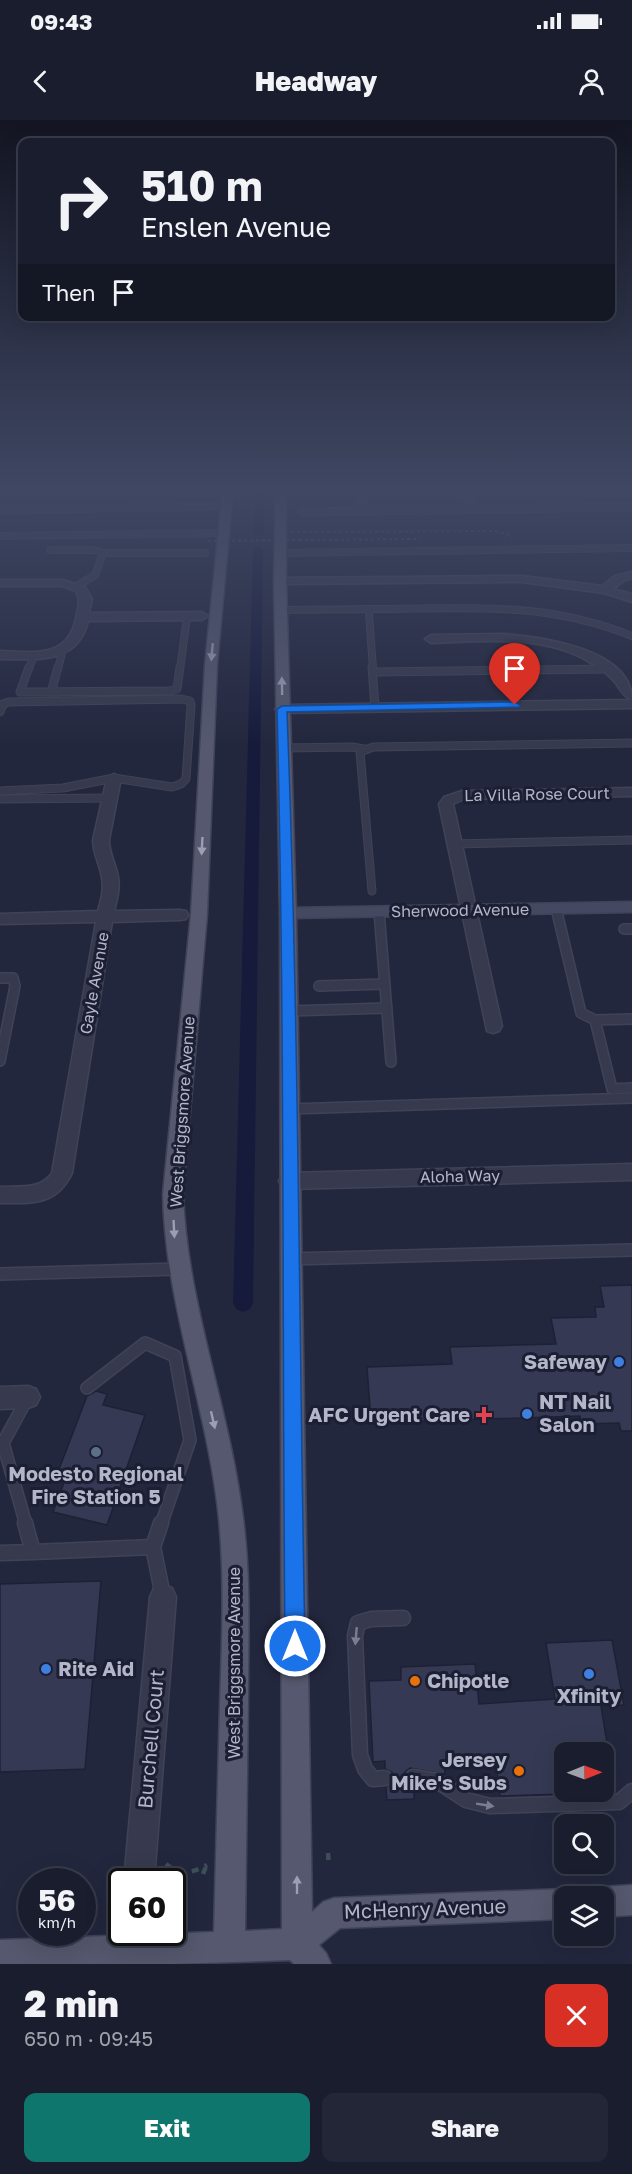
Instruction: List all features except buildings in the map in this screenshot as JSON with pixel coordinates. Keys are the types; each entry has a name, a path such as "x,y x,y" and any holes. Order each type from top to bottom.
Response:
{"main road":[{"name":"West Briggsmore Avenue","path":"215,575 199,914 173,1194 174,1234 179,1269 222,1460 231,1519 236,1599 228,1955"},
{"path":"168,1946 228,1955 303,1957 289,1180 288,913 280,575"},
{"path":"614,1901 632,1900"},
{"name":"McHenry Avenue","path":"303,1957 334,1912 554,1904"},
{"path":"19,1957 108,1945"}],"street":[{"path":"605,590 619,578 632,575"},
{"path":"280,581 522,579 605,590 632,598"},
{"path":"0,583 54,582 76,586 86,595 75,639 63,649 34,655 0,655"},
{"path":"82,617 202,616"},
{"path":"431,639 507,638 541,642 579,652 608,669 632,696"},
{"path":"282,709 632,704"},
{"name":"Gayle Avenue","path":"0,1195 35,1194 53,1187 62,1173 105,916 111,894 110,876 100,844 114,778"},
{"name":"La Villa Rose Court","path":"493,1026 445,809 446,804 456,796 632,792"},
{"name":"Sherwood Avenue","path":"288,913 632,907"},
{"path":"0,919 180,915"},
{"name":"Aloha Way","path":"289,1180 632,1172"},
{"path":"0,1398 28,1397"},
{"name":"Burchell Court","path":"140,1868 163,1597"}],"lane":[{"path":"76,586 95,575"},
{"path":"280,610 529,608 578,616 611,626 632,636"},
{"path":"371,609 369,613 375,708"},
{"path":"34,655 20,692 169,691 177,689 187,616"},
{"path":"60,692 52,689 63,649"},
{"path":"373,672 608,669"},
{"path":"0,712 3,704 9,702 182,699 191,703 184,781 177,786 168,787 114,778 63,788 0,791"},
{"path":"283,748 352,747 364,749 632,743"},
{"path":"364,749 360,752 372,891"},
{"path":"0,799 110,798"},
{"path":"453,844 632,840"},
{"path":"556,908 581,1013 595,1020 632,1020"},
{"path":"379,911 391,1062"},
{"path":"0,978 13,978 15,986 0,1061"},
{"path":"319,986 385,984"},
{"path":"289,1011 387,1008"},
{"path":"595,1020 612,1089 632,1088"},
{"path":"289,1108 632,1098"},
{"path":"291,1259 632,1250"},
{"path":"0,1274 179,1269"},
{"path":"87,1388 146,1343 175,1356 190,1440 153,1547 163,1597"},
{"path":"28,1397 3,1443 33,1552"},
{"path":"0,1553 153,1547"},
{"path":"385,1778 373,1779 365,1769 360,1755 355,1636 358,1623 371,1619 403,1618"},
{"path":"413,1777 437,1779 465,1800 490,1806 619,1802 632,1791"}],"path":[{"path":"318,1857 328,1855 329,1867"},
{"path":"166,1864 171,1870 180,1872 199,1870 207,1865"}],"waterway":[{"path":"243,1303 258,575"}],"place":[{"name":"Safeway","path":"619,1362"},
{"name":"NT Nail Salon","path":"527,1414"},
{"name":"AFC Urgent Care","path":"484,1415"},
{"name":"Modesto Regional Fire Station 5","path":"96,1452"},
{"name":"Rite Aid","path":"46,1669"},
{"name":"Xfinity","path":"589,1674"},
{"name":"Chipotle","path":"415,1681"},
{"name":"Jersey Mike's Subs","path":"519,1771"}],"route":[{"path":"295,1646 288,913 282,709 515,705"}]}
